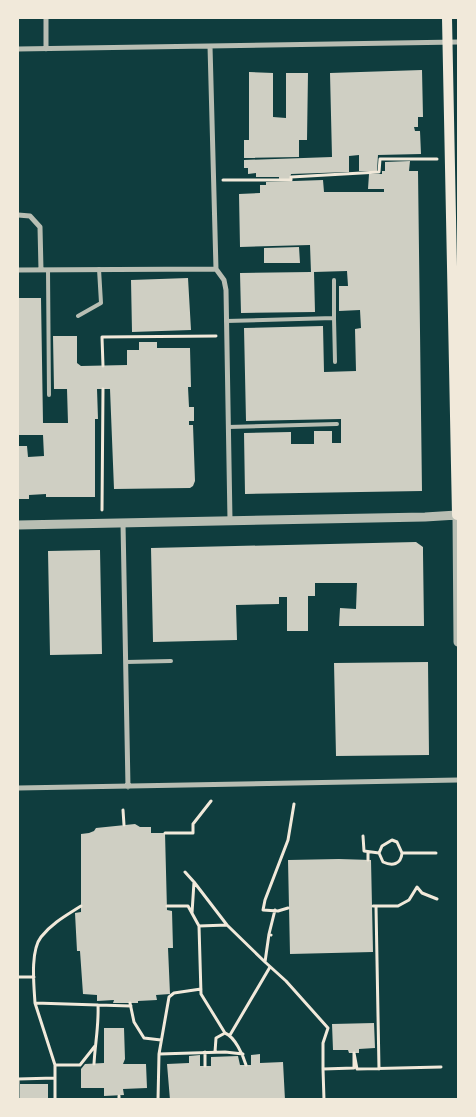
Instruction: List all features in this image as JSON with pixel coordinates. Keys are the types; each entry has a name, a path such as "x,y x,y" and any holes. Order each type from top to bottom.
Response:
{"main road":[{"path":"447,18 458,514"}],"street":[{"path":"46,18 46,48"},
{"path":"18,49 458,42"},
{"path":"210,46 216,269 224,280 226,290 230,520"},
{"path":"18,216 30,216 40,227 44,270"},
{"path":"18,270 216,269"},
{"path":"18,525 416,517 458,514 458,642"},
{"path":"123,523 128,786"},
{"path":"18,788 458,780"}],"lane":[{"path":"44,270 49,395"},
{"path":"78,316 101,303 100,270"},
{"path":"334,280 335,362"},
{"path":"226,321 334,318"},
{"path":"228,427 337,424"},
{"path":"126,662 171,661"}],"path":[{"path":"215,180 291,180 291,177 379,172 380,159 450,159"},
{"path":"103,366 102,337 226,335"},
{"path":"102,523 103,389"},
{"path":"165,833 194,833 193,824 211,801"},
{"path":"288,908 263,910 288,840 294,804"},
{"path":"123,810 124,825"},
{"path":"363,836 364,851 379,853"},
{"path":"392,840 397,842 402,853 401,859 397,863 389,865 383,862 379,853 382,846 392,840"},
{"path":"368,852 368,860"},
{"path":"402,853 436,853"},
{"path":"184,872 227,925 286,981 328,1028 323,1043 324,1100"},
{"path":"192,913 194,882"},
{"path":"379,1069 374,906 398,906 409,900 418,886 422,894 437,899"},
{"path":"56,1100 55,1065 35,1003 33,963 40,938 62,917 81,906"},
{"path":"167,906 188,906 199,926 201,994 225,1033 230,1035 235,1042 236,1048 243,1054 246,1065"},
{"path":"264,962 275,910"},
{"path":"199,926 227,925"},
{"path":"230,1035 270,967"},
{"path":"18,977 34,977"},
{"path":"158,1100 159,1054 169,998 174,993 201,989"},
{"path":"35,1003 130,1005 134,1022 144,1038 161,1040"},
{"path":"94,1064 99,1026 98,1005"},
{"path":"214,1052 216,1038 225,1033"},
{"path":"55,1065 80,1065 95,1046"},
{"path":"205,1052 205,1066"},
{"path":"159,1054 214,1052 243,1054"},
{"path":"324,1069 354,1068 354,1053 357,1069 440,1067"},
{"path":"18,1100 18,1079 55,1078"}],"building":[{"path":"422,70 423,117 418,117 418,127 414,127 415,131 420,131 421,154 378,155 377,171 359,171 359,155 349,156 349,172 291,174 290,179 256,177 256,173 248,174 248,168 244,168 244,160 332,157 330,73"},
{"path":"249,72 273,73 273,117 286,118 286,73 308,73 307,140 299,140 299,157 244,158 244,140 249,140"},
{"path":"410,161 409,171 418,171 422,491 245,494 244,433 291,432 291,444 314,444 314,431 332,431 332,443 341,443 341,419 246,421 244,328 323,326 324,372 356,371 355,329 361,328 360,310 339,311 339,286 348,286 347,271 314,272 315,312 241,313 240,273 311,272 310,245 240,247 239,194 260,193 260,185 266,185 266,182 323,180 324,192 384,192 384,189 368,189 369,174 382,174 382,171 385,171 385,162"},
{"path":"299,247 300,263 264,263 264,248"},
{"path":"188,278 191,330 132,332 131,280"},
{"path":"18,298 41,298 43,423 68,423 67,389 54,389 53,336 77,336 77,363 81,366 127,365 127,350 139,350 139,342 157,342 157,348 190,348 191,387 188,387 189,407 194,407 194,421 189,421 189,425 193,425 195,481 193,486 190,488 114,489 110,389 97,389 98,419 95,419 95,497 46,497 46,494 29,495 29,499 18,499 18,446 27,446 28,457 44,456 43,435 18,435"},
{"path":"416,542 423,547 424,626 339,626 340,608 356,609 357,583 315,583 315,596 308,596 308,631 287,631 287,597 279,597 279,604 236,605 237,640 153,642 151,548"},
{"path":"100,550 102,654 50,655 48,551"},
{"path":"428,662 429,755 336,756 334,663"},
{"path":"135,824 140,827 151,827 151,833 165,833 167,910 172,911 173,948 168,948 170,994 156,995 157,1000 138,1001 138,1003 113,1003 114,1000 97,1001 97,995 83,994 80,951 77,951 75,913 81,912 81,834 94,831 96,828"},
{"path":"288,860 371,860 373,952 290,954"},
{"path":"374,1023 375,1048 359,1049 359,1053 349,1053 348,1050 333,1050 332,1024"},
{"path":"104,1028 124,1028 125,1059 123,1064 146,1064 147,1088 123,1089 124,1095 104,1096 104,1088 81,1088 81,1069 85,1064 104,1063"},
{"path":"260,1054 260,1063 283,1062 285,1100 170,1100 167,1064 189,1063 189,1056 200,1055 200,1066 211,1066 211,1057 238,1056 240,1065 251,1065 251,1055"},
{"path":"20,1084 48,1084 48,1100 20,1100"}]}
